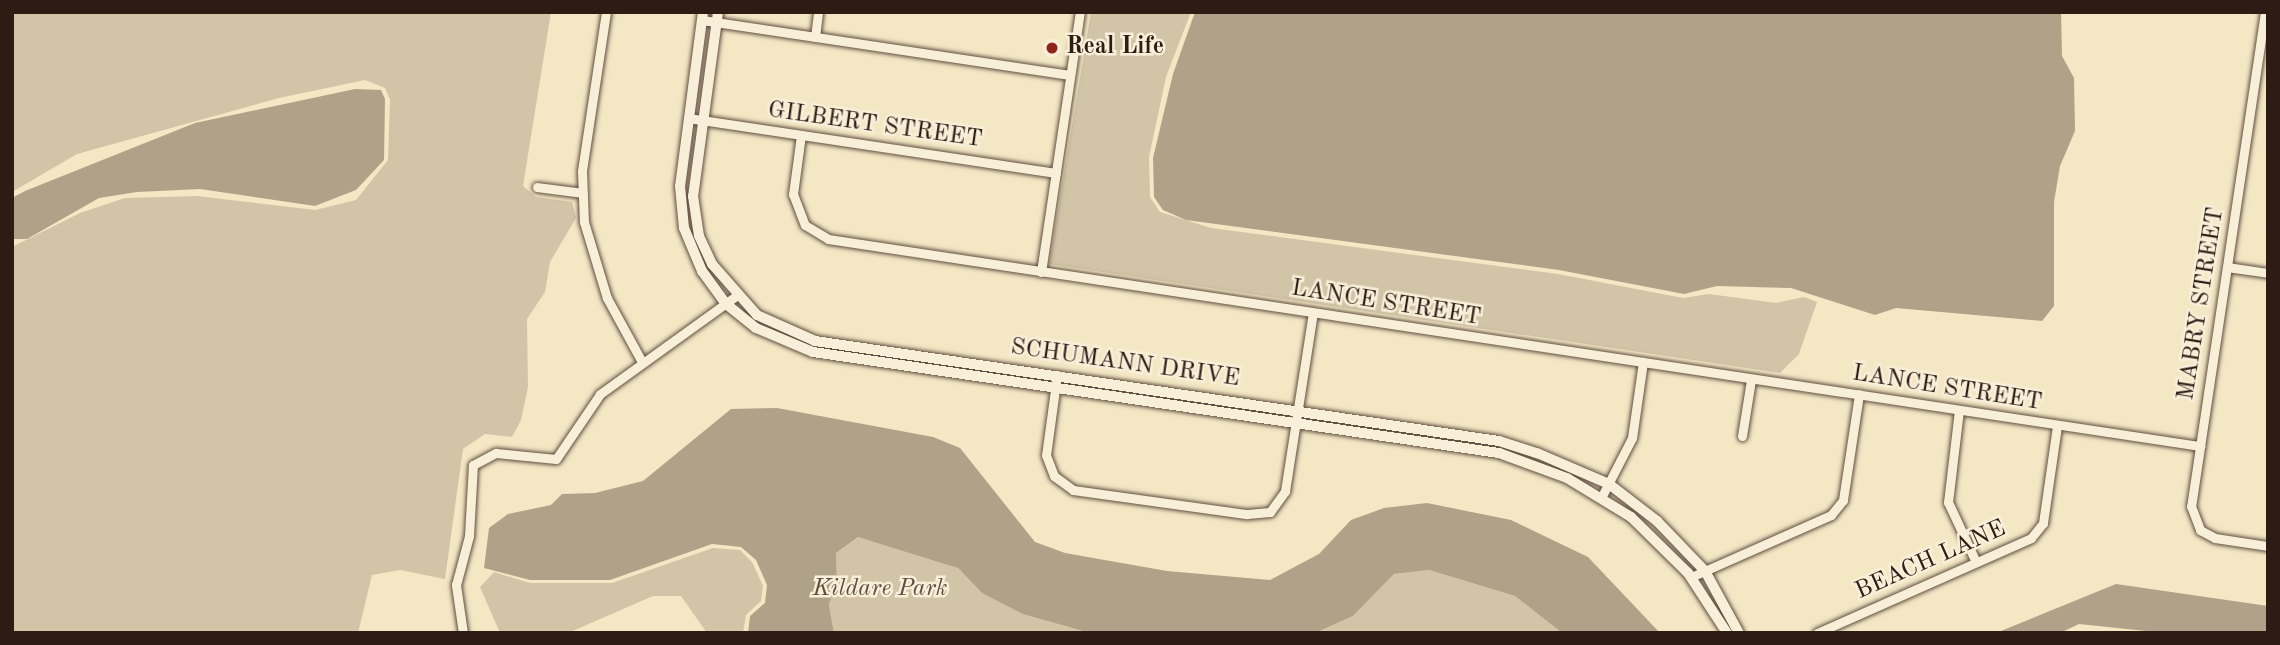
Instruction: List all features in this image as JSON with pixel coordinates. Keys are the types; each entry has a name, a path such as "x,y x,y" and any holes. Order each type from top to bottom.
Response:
{"street":[{"path":"606,12 583,193 590,255 642,362"},
{"path":"815,37 818,12"},
{"path":"1041,272 1080,12"},
{"name":"MABRY STREET","path":"2265,12 2191,506 2200,530 2215,538 2268,546"},
{"path":"703,16 815,37 1070,75"},
{"name":"SCHUMANN DRIVE","path":"703,16 680,186 684,228 725,303 756,328 813,352 1056,381"},
{"name":"SCHUMANN DRIVE","path":"718,17 693,196 699,236 736,296 757,315 815,341 1056,381 1297,416 1499,441 1609,484 1657,521 1705,571 1739,633"},
{"name":"GILBERT STREET","path":"688,118 1056,173"},
{"name":"LANCE STREET","path":"801,135 793,194 805,225 828,239 2200,446"},
{"path":"537,187 583,193"},
{"path":"2227,267 2268,273"},
{"path":"463,633 456,585 469,536 473,465 495,453 556,459 600,394 736,296"},
{"path":"1056,381 1046,455 1054,476 1073,490 1247,514 1270,512 1285,491 1312,313"},
{"path":"1602,496 1632,438 1643,362"},
{"path":"1742,436 1751,380"},
{"path":"1691,577 1831,516 1843,500 1859,394"},
{"path":"1959,410 1948,502 1976,562"},
{"name":"SCHUMANN DRIVE","path":"1297,416 1499,453 1602,496 1691,577 1727,633"},
{"name":"BEACH LANE","path":"1816,633 1976,562 2039,530 2057,426"}],"green space":[{"path":"12,12 551,12 523,186 536,197 572,202 576,218 550,262 545,292 527,319 528,387 521,420 512,437 485,434 463,449 445,579 400,570 372,575 358,633 12,633 12,247 80,213 125,198 197,196 315,210 356,200 388,160 390,100 385,88 365,80 279,98 77,154 12,192"},
{"path":"1091,12 1191,12 1166,77 1149,157 1150,197 1160,212 1211,228 1558,274 1683,298 1709,294 1776,303 1804,297 1817,302 1799,354 1780,373 1049,264"},
{"name":"Kildare Park","path":"858,537 931,557 958,568 982,593 1095,633 834,633 829,605 837,580 836,553"},
{"path":"713,548 740,550 752,562 763,586 761,601 746,615 743,633 707,633 681,596 653,596 568,633 500,633 480,587 494,572 530,583 612,583"},
{"path":"1429,570 1515,596 1562,633 1315,633 1353,616 1394,574"}],"shaded area":[{"path":"1195,12 2061,12 2062,56 2074,78 2075,131 2060,166 2054,202 2054,306 2042,321 1896,308 1875,315 1791,288 1717,286 1684,294 1559,270 1186,220 1163,210 1154,197 1153,158 1173,74"},
{"path":"355,89 381,90 385,99 384,160 356,190 315,206 200,189 137,192 99,198 27,239 12,239 12,198 25,191 195,123"},
{"path":"777,408 933,437 960,448 1035,542 1065,553 1167,571 1270,580 1319,554 1351,520 1384,508 1427,503 1511,520 1588,557 1660,633 1562,633 1515,596 1429,570 1394,574 1353,616 1315,633 1087,632 1023,614 982,593 958,568 858,537 836,553 837,580 829,605 834,633 748,633 750,616 765,603 767,585 756,560 741,547 712,544 610,580 530,580 484,568 489,528 508,514 551,505 562,494 595,493 643,481 731,409"},
{"path":"2116,584 2268,606 2268,633 2165,633 2079,624 2060,633 1996,633"}],"place":[{"name":"Real Life","path":"1052,48"}]}
